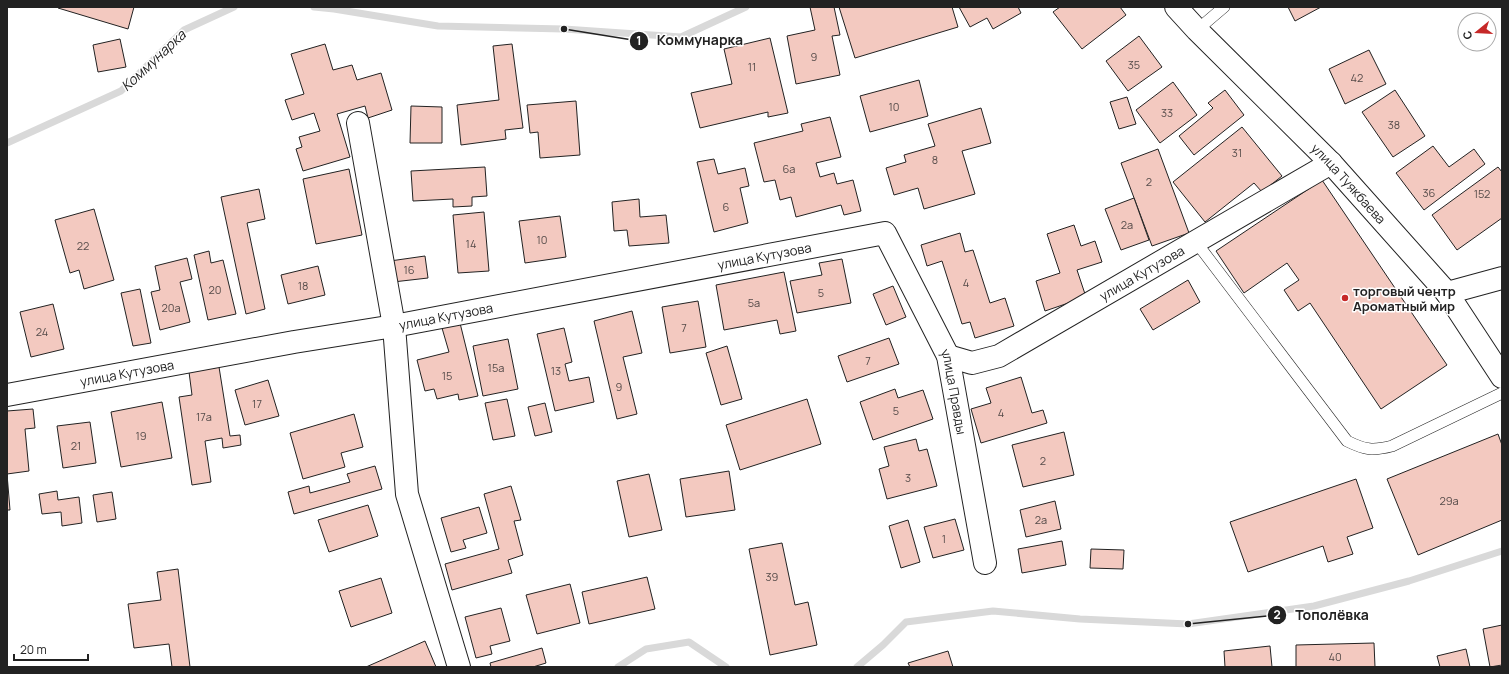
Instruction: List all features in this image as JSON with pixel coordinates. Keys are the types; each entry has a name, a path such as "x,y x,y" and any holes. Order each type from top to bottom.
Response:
{"street":[{"name":"улица Туякбаева","path":"1176,7 1197,30 1331,163 1448,293 1502,377"},
{"path":"358,123 394,326 407,494 459,667"},
{"name":"улица Кутузова","path":"948,356 972,363 999,356 1331,163"},
{"name":"улица Кутузова","path":"7,395 294,342 394,326 885,233"},
{"name":"улица Правды","path":"885,233 948,356 985,563"},
{"path":"1448,293 1502,278"}],"lane":[{"path":"1197,30 1224,7"},
{"path":"1196,242 1347,441 1361,448 1377,450 1392,446 1502,393"}],"building":[{"path":"58,7 134,7 128,29"},
{"path":"810,7 834,7 840,35 832,36 840,75 796,84 787,36 815,30"},
{"path":"839,7 952,7 958,27 855,58"},
{"path":"959,7 1018,7 1021,13 993,29 987,18 970,27"},
{"path":"1060,7 1120,7 1126,15 1082,49 1053,12"},
{"path":"1288,7 1321,7 1295,21"},
{"path":"1139,36 1162,67 1128,91 1106,61"},
{"path":"770,38 788,113 768,117 768,112 700,128 691,93 732,84 724,49"},
{"path":"120,39 126,67 98,72 93,45"},
{"path":"325,44 333,70 352,65 357,80 381,73 392,110 368,118 365,106 337,114 350,157 303,171 296,149 302,147 299,137 320,131 314,113 292,120 285,100 304,94 291,54"},
{"path":"512,44 523,128 505,130 506,139 461,145 457,105 499,100 493,46"},
{"path":"1369,50 1386,84 1345,104 1329,69"},
{"path":"919,80 928,116 870,132 860,96"},
{"path":"1173,82 1197,115 1160,143 1136,110"},
{"path":"1225,90 1244,115 1194,155 1179,136 1213,108 1208,103"},
{"path":"1395,90 1425,136 1393,157 1362,112"},
{"path":"1127,97 1136,124 1119,129 1110,102"},
{"path":"576,101 580,155 540,158 538,132 530,133 527,105"},
{"path":"411,106 442,107 442,143 410,143"},
{"path":"981,108 991,143 962,151 975,194 924,209 918,188 894,195 886,168 906,162 904,155 935,146 928,124"},
{"path":"830,117 841,157 816,163 820,177 834,173 837,184 853,180 861,211 844,215 841,205 796,217 791,197 780,200 775,180 764,182 754,143 803,131 801,124"},
{"path":"1242,127 1282,176 1262,192 1254,183 1205,222 1173,182"},
{"path":"1433,146 1449,167 1474,149 1485,164 1424,210 1396,173"},
{"path":"1158,149 1189,233 1152,246 1121,163"},
{"path":"714,159 718,174 745,168 749,186 740,188 748,223 714,232 697,162"},
{"path":"485,167 487,196 472,197 472,206 453,207 453,199 413,201 411,171"},
{"path":"1498,167 1502,172 1502,218 1457,250 1432,215"},
{"path":"349,169 362,235 316,244 303,179"},
{"name":"торговый чентр Ароматный мир","path":"1322,180 1447,365 1381,409 1310,303 1298,311 1284,290 1299,280 1287,263 1244,293 1216,251"},
{"path":"259,189 265,219 247,223 265,309 246,314 221,197"},
{"path":"1134,198 1149,240 1121,250 1105,209"},
{"path":"639,199 640,217 666,215 669,243 629,246 627,230 614,231 612,202"},
{"path":"94,209 114,280 84,289 79,270 70,273 55,220"},
{"path":"484,212 489,271 458,273 453,215"},
{"path":"560,216 566,257 525,263 519,221"},
{"path":"1074,225 1081,246 1095,241 1102,262 1077,270 1086,297 1045,311 1036,281 1060,273 1047,234"},
{"path":"960,233 965,252 973,250 990,303 1005,298 1014,326 975,338 970,322 962,324 942,261 927,266 921,245"},
{"path":"209,251 211,263 223,260 236,314 208,320 194,255"},
{"path":"425,256 428,278 393,282 390,261"},
{"path":"187,258 192,279 180,282 190,322 160,330 151,292 160,290 155,266"},
{"path":"842,259 851,303 797,313 790,281 822,275 819,263"},
{"path":"318,266 325,295 288,304 281,275"},
{"path":"784,272 796,331 780,334 777,320 724,330 716,285"},
{"path":"1188,280 1200,302 1153,330 1140,309"},
{"path":"893,286 906,317 886,325 873,294"},
{"path":"140,289 151,343 133,346 121,293"},
{"path":"698,301 706,347 670,353 662,307"},
{"path":"53,304 64,349 31,357 20,312"},
{"path":"632,311 642,353 623,357 637,414 617,419 594,321"},
{"path":"460,323 478,396 459,400 458,394 437,399 434,389 425,391 417,360 449,352 442,328"},
{"path":"564,328 572,362 565,364 569,381 589,377 594,402 555,411 537,334"},
{"path":"889,338 899,364 847,382 838,356"},
{"path":"508,339 518,389 483,396 473,346"},
{"path":"727,346 742,399 721,405 706,353"},
{"path":"219,367 230,436 240,435 241,445 223,448 222,438 205,441 211,482 192,485 179,397 192,395 189,372"},
{"path":"1021,377 1032,413 1043,410 1047,423 981,443 971,409 991,403 986,388"},
{"path":"268,380 279,416 245,425 235,390"},
{"path":"895,389 898,398 923,390 933,419 873,440 860,402"},
{"path":"507,399 515,436 493,440 485,403"},
{"path":"807,399 821,444 740,470 726,425"},
{"path":"162,402 172,458 121,467 111,412"},
{"path":"545,403 552,432 535,436 528,407"},
{"path":"33,409 35,428 25,429 29,471 7,474 7,411"},
{"path":"354,414 363,447 341,453 345,467 303,479 290,433"},
{"path":"90,422 96,463 63,468 57,426"},
{"path":"1064,432 1074,475 1023,487 1012,445"},
{"path":"1498,434 1502,445 1502,520 1418,555 1387,479"},
{"path":"916,439 919,451 927,449 937,486 887,499 879,469 889,466 884,447"},
{"path":"375,466 382,489 294,514 288,492 309,486 310,493 350,482 347,474"},
{"path":"729,471 735,510 686,517 680,479"},
{"path":"7,474 10,510 7,510"},
{"path":"649,474 662,530 629,537 617,481"},
{"path":"1356,479 1373,528 1347,537 1353,554 1328,562 1323,546 1248,572 1230,522"},
{"path":"511,486 521,520 514,521 523,555 508,560 512,573 452,590 445,564 499,549 484,494"},
{"path":"57,491 58,500 79,497 82,523 62,526 61,512 42,514 39,494"},
{"path":"112,492 116,519 97,522 93,495"},
{"path":"1055,501 1061,529 1026,537 1020,510"},
{"path":"368,505 378,536 329,552 318,520"},
{"path":"479,507 487,533 463,540 466,548 451,552 441,518"},
{"path":"955,519 964,550 933,558 924,527"},
{"path":"908,520 920,562 901,568 889,526"},
{"path":"1062,541 1066,565 1022,573 1018,549"},
{"path":"782,543 795,605 808,602 817,645 770,655 749,549"},
{"path":"1091,549 1124,550 1123,569 1090,568"},
{"path":"178,569 190,667 172,667 169,644 134,648 128,604 161,600 157,572"},
{"path":"647,577 655,609 589,624 582,592"},
{"path":"381,578 392,613 351,627 339,591"},
{"path":"570,584 580,623 537,634 526,595"},
{"path":"501,608 510,641 490,646 492,654 476,658 465,617"},
{"path":"1502,625 1502,665 1490,667 1483,629"},
{"path":"425,641 436,667 366,667"},
{"path":"1374,643 1375,667 1296,667 1296,645"},
{"path":"1270,646 1272,667 1225,667 1224,651"},
{"path":"542,648 546,663 533,667 491,667 490,663"},
{"path":"1466,649 1470,667 1440,667 1437,656"},
{"path":"948,651 953,667 910,667 908,663"}],"waterway":[{"name":"Коммунарка","path":"7,143 121,91 184,30 234,7"},
{"name":"Коммунарка","path":"314,7 438,26 564,29 681,37 746,7"},
{"path":"857,667 883,645 906,622 993,611 1080,619 1188,624 1314,606 1409,581 1502,551"},
{"path":"618,667 646,649 689,642 726,667"}],"place":[{"name":"Коммунарка","path":"564,29"},
{"name":"торговый чентр Ароматный мир","path":"1345,298"},
{"name":"Тополёвка","path":"1188,624"}]}
